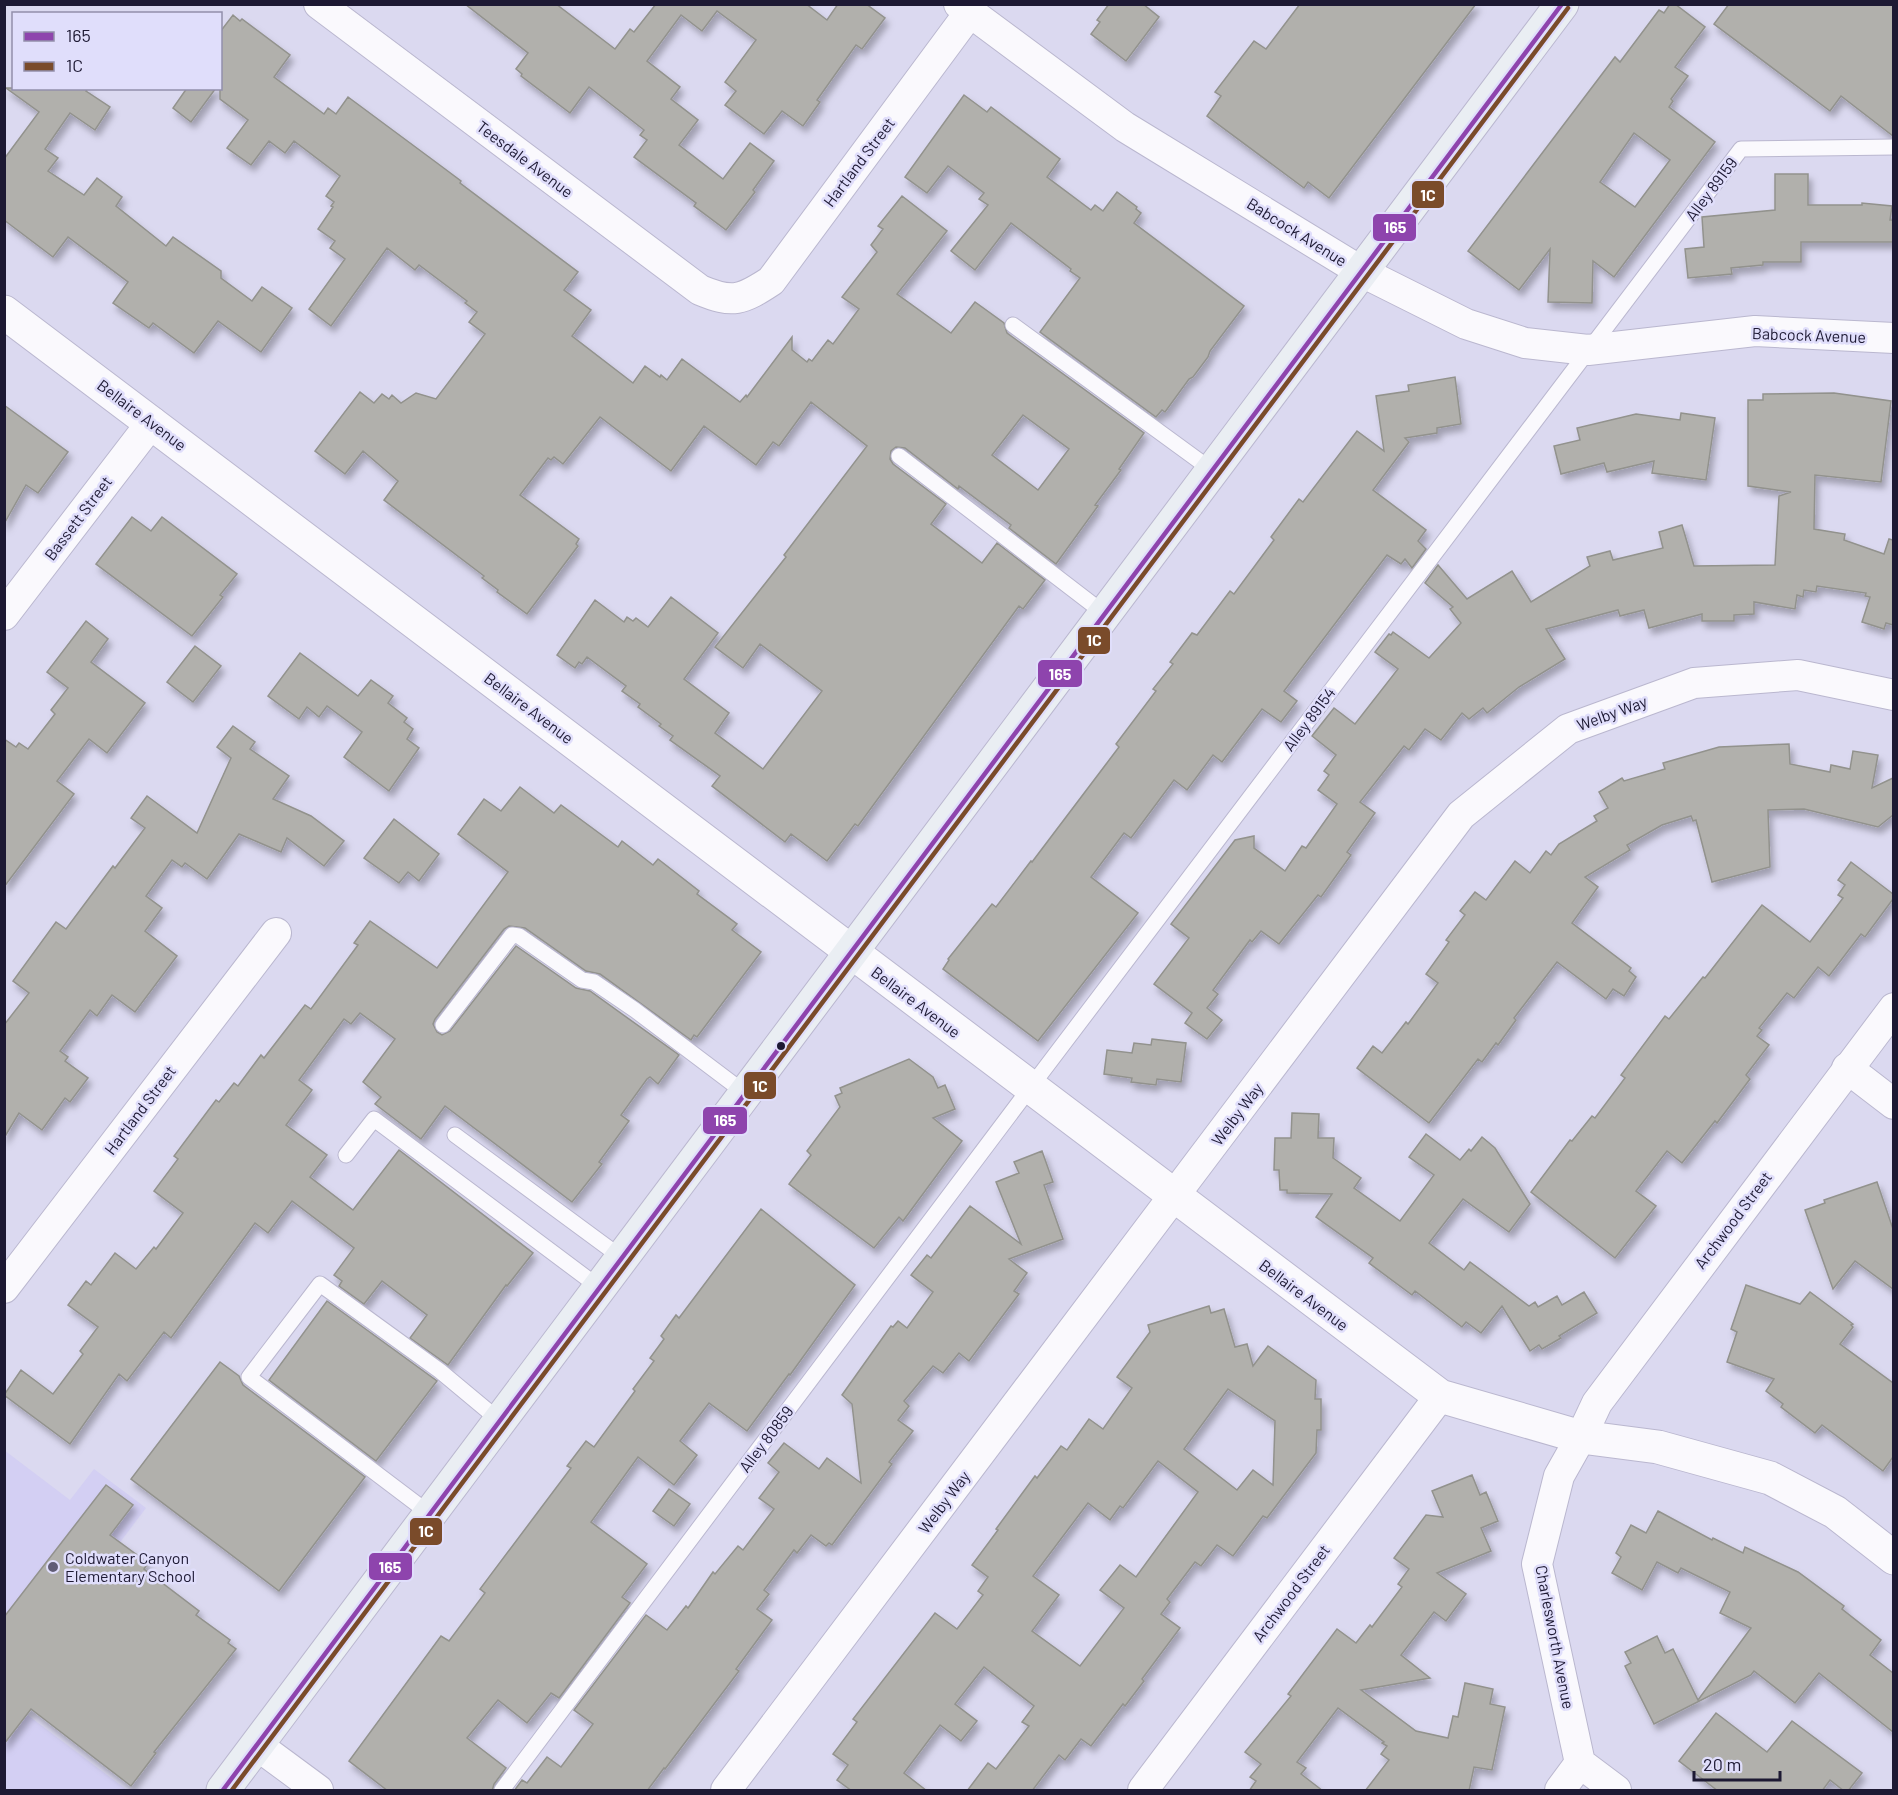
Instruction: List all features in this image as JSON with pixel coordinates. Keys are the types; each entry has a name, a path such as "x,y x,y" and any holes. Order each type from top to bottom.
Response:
{"main road":[{"path":"223,1791 1562,4"}],"street":[{"name":"Teesdale Avenue","path":"319,4 700,290 721,299 736,299"},
{"name":"Hartland Street","path":"736,299 771,281 975,10"},
{"name":"Babcock Avenue","path":"975,10 1125,127 1362,272 1466,324 1525,343 1588,350 1755,331 1893,338"},
{"name":"Bellaire Avenue","path":"4,312 1440,1396 1581,1437 1659,1447 1770,1478 1835,1512 1893,1558"},
{"name":"Bassett Street","path":"4,615 152,422"},
{"name":"Welby Way","path":"726,1791 1461,815 1568,729 1694,683 1798,675 1893,695"},
{"name":"Hartland Street","path":"4,1288 276,933"},
{"name":"Archwood Street","path":"1581,1437 1597,1403 1893,1008"},
{"path":"1847,1068 1893,1104"},
{"name":"Archwood Street","path":"1143,1791 1440,1396"},
{"name":"Charlesworth Avenue","path":"1580,1763 1537,1564 1559,1476 1581,1437"},
{"path":"257,1745 318,1791"},
{"path":"1560,1791 1580,1763 1616,1791"}],"lane":[{"name":"Alley 89159","path":"1588,350 1741,149 1893,147"},
{"path":"1012,325 1213,471"},
{"name":"Alley 89154","path":"1030,1088 1588,350"},
{"path":"899,456 1105,614"},
{"path":"443,1025 512,935 519,936 575,976 594,982 635,1010 745,1093"},
{"name":"Alley 80859","path":"502,1791 1030,1088"},
{"path":"346,1155 374,1119 600,1288"},
{"path":"454,1136 622,1258"},
{"path":"430,1514 249,1377 320,1284 440,1371 500,1421"}],"shaded area":[{"name":"Coldwater Canyon Elementary School","path":"4,1450 70,1500 94,1469 146,1508 4,1696"},
{"path":"5,1698 127,1790 5,1790"}],"building":[{"path":"465,4 556,4 615,49 630,29 634,32 656,4 806,4 827,20 838,4 866,4 885,18 862,49 856,45 817,100 820,102 803,126 782,111 764,134 725,105 736,91 725,82 756,40 717,11 702,31 681,15 647,61 680,87 671,99 698,120 679,145 723,179 750,143 774,161 753,190 755,192 726,230 694,206 696,203 634,157 647,140 640,135 644,130 589,87 570,113 521,76 522,74 516,69 528,53"},
{"path":"1109,4 1143,4 1159,17 1126,61 1091,34 1100,22 1097,20"},
{"path":"1300,4 1476,4 1329,198 1308,182 1304,188 1207,116 1221,96 1215,92 1254,41 1266,49"},
{"path":"1670,4 1675,4 1705,27 1675,67 1688,76 1671,99 1673,101 1669,107 1715,142 1614,277 1593,261 1592,303 1548,302 1550,249 1519,290 1468,251 1615,57 1620,62 1659,10 1664,13","holes":["1634,133 1670,160 1635,207 1600,182"]},
{"path":"1729,4 1893,4 1893,136 1841,96 1830,111 1714,24"},
{"path":"233,15 240,21 242,19 290,55 274,77 324,114 328,108 336,114 348,97 578,272 564,290 591,310 572,336 633,383 645,366 667,380 682,359 740,402 746,395 747,397 792,337 792,350 807,362 809,359 812,361 828,340 833,344 859,309 842,297 877,252 871,245 883,229 878,226 902,196 947,231 897,294 951,333 975,302 1004,323 1007,333 1144,433 1119,469 1121,470 1095,505 1098,506 1056,564 1009,528 1011,525 959,486 958,489 905,448 896,447 891,451 890,459 893,464 946,504 931,524 982,563 997,543 1045,580 1023,609 1019,606 858,826 855,824 827,861 791,834 785,842 712,786 720,776 670,740 673,736 638,707 640,704 622,691 626,686 587,657 575,668 557,655 595,600 624,622 627,617 633,621 636,618 648,627 671,597 718,633 684,679 729,713 715,733 763,769 822,691 760,644 743,668 715,647 786,557 784,555 867,446 811,402 779,446 773,442 756,465 704,426 671,471 600,417 563,464 554,457 551,460 548,458 520,495 579,539 576,544 578,546 527,614 497,592 498,590 482,578 484,576 384,500 398,481 363,451 345,474 315,451 360,392 374,403 382,394 389,399 392,395 401,403 416,393 436,399 485,334 469,322 477,312 465,303 467,301 419,265 415,270 387,248 331,326 309,309 345,259 330,248 335,241 318,229 333,207 331,206 334,202 326,196 340,176 294,141 285,153 269,141 251,165 227,148 248,120 220,99 222,29","holes":["1023,415 1069,449 1038,490 992,455"]},
{"path":"6,88 12,88 12,90 87,90 110,107 95,130 70,113 45,149 58,158 48,171 84,195 97,178 122,197 116,206 166,246 173,237 221,271 221,278 252,301 262,287 292,308 261,352 218,321 194,353 153,323 149,328 113,303 128,282 68,237 53,257 4,220 4,159 39,112"},
{"path":"186,90 215,90 191,122 173,108"},
{"path":"964,95 987,112 991,107 1060,159 1047,177 1091,210 1095,205 1103,211 1117,192 1137,207 1136,209 1141,213 1134,223 1244,306 1165,412 1162,410 1156,417 1040,332 1080,278 1011,223 975,270 951,251 988,205 979,199 984,193 948,166 927,193 905,177"},
{"path":"1775,174 1808,174 1808,205 1862,205 1862,203 1892,206 1890,220 1893,220 1893,242 1801,242 1801,262 1763,262 1763,265 1731,268 1732,274 1688,278 1685,249 1704,247 1702,217 1775,210"},
{"path":"1455,377 1461,424 1437,428 1437,433 1405,438 1409,442 1373,490 1426,530 1418,541 1426,549 1412,568 1405,559 1401,564 1387,555 1284,691 1297,701 1281,722 1262,709 1222,762 1213,755 1187,790 1174,780 1131,838 1124,833 1091,877 1138,913 1038,1041 943,969 948,959 992,904 996,907 1032,862 1119,747 1116,744 1156,691 1153,689 1173,664 1170,662 1192,633 1197,635 1230,591 1234,594 1274,540 1271,537 1299,499 1303,502 1357,431 1384,451 1376,396 1409,391 1408,385"},
{"path":"1834,393 1891,401 1881,482 1815,475 1814,529 1845,534 1844,540 1884,554 1889,539 1893,540 1893,625 1886,623 1884,629 1862,622 1870,597 1865,596 1866,593 1817,586 1816,592 1804,590 1803,597 1797,595 1795,609 1754,602 1754,614 1734,615 1734,621 1702,621 1702,614 1649,628 1644,610 1620,616 1618,610 1546,629 1565,659 1519,687 1487,713 1483,708 1469,719 1462,713 1441,740 1425,729 1409,750 1404,746 1360,802 1375,813 1347,852 1351,855 1321,897 1318,895 1279,944 1261,931 1252,942 1250,940 1213,990 1218,994 1207,1008 1222,1020 1207,1039 1185,1023 1192,1013 1154,984 1189,938 1171,924 1235,840 1254,836 1254,848 1285,871 1302,846 1306,848 1337,804 1318,790 1329,775 1324,771 1336,755 1312,736 1334,708 1355,724 1398,669 1375,652 1389,634 1393,632 1429,658 1461,623 1450,609 1453,607 1425,583 1438,565 1467,599 1512,571 1531,602 1590,566 1587,557 1610,551 1613,560 1663,548 1659,532 1682,525 1694,566 1775,565 1779,496 1791,492 1748,486 1748,400 1763,400 1763,394"},
{"path":"4,405 68,452 38,493 26,485 4,524"},
{"path":"1681,413 1715,418 1706,480 1652,473 1654,461 1607,472 1604,463 1561,474 1554,446 1580,440 1577,428 1636,414 1680,420"},
{"path":"132,517 151,531 162,517 237,574 220,595 223,597 192,636 96,564"},
{"path":"86,621 108,639 91,662 145,703 107,753 89,739 57,781 74,794 4,887 4,739 16,747 19,743 28,749 55,714 51,710 68,688 47,672"},
{"path":"195,646 221,666 193,702 167,682"},
{"path":"300,653 358,696 371,680 393,696 388,703 407,718 404,722 413,729 407,739 419,748 389,791 344,757 362,732 327,706 319,717 307,707 299,719 268,696"},
{"path":"233,726 255,742 250,749 289,776 273,799 311,816 344,841 324,866 287,838 281,852 239,834 207,879 185,863 182,867 172,860 146,896 162,908 145,931 177,956 135,1012 112,995 97,1016 90,1010 60,1051 68,1057 65,1061 88,1078 70,1102 65,1098 42,1130 19,1113 4,1138 4,1025 29,993 13,981 56,922 66,929 145,828 131,818 147,796 197,833 231,758 217,747"},
{"path":"1789,744 1790,764 1830,772 1831,765 1850,769 1853,751 1878,755 1872,788 1893,778 1893,815 1878,827 1804,809 1768,810 1770,867 1712,882 1696,820 1693,821 1691,816 1662,825 1627,845 1630,850 1585,877 1598,887 1572,923 1631,968 1629,971 1636,977 1624,996 1613,989 1606,999 1557,962 1514,1018 1516,1020 1498,1045 1496,1043 1482,1062 1478,1059 1429,1123 1357,1068 1373,1046 1382,1053 1406,1022 1408,1024 1438,983 1426,974 1449,942 1446,940 1465,915 1460,911 1475,892 1486,900 1515,861 1530,873 1546,851 1551,855 1559,844 1597,821 1594,816 1608,808 1599,792 1622,778 1624,781 1665,769 1663,763 1719,747"},
{"path":"520,787 554,813 561,805 618,847 622,841 653,865 658,859 699,891 697,894 737,924 732,930 761,952 697,1037 694,1035 691,1040 600,974 586,971 525,928 509,926 504,929 435,1019 433,1024 437,1032 442,1035 450,1031 516,946 576,988 590,991 679,1055 658,1084 650,1077 647,1079 621,1115 629,1121 599,1162 602,1164 572,1202 445,1106 421,1139 375,1104 381,1097 363,1082 395,1039 360,1013 351,1024 344,1019 299,1080 312,1090 286,1125 327,1155 310,1177 353,1210 399,1150 533,1253 506,1285 448,1365 410,1338 427,1315 382,1281 364,1304 339,1286 342,1281 334,1275 354,1248 292,1201 268,1233 255,1223 171,1338 164,1332 127,1381 119,1374 70,1444 4,1395 21,1370 53,1394 83,1354 80,1351 98,1327 68,1305 86,1281 91,1285 115,1253 136,1269 154,1247 156,1249 183,1213 154,1191 178,1159 174,1156 216,1100 219,1102 234,1083 238,1086 261,1055 264,1058 305,1005 311,1009 358,945 354,943 370,921 437,968 508,872 458,834 484,799 501,811"},
{"path":"394,819 439,854 419,881 408,872 399,883 364,858"},
{"path":"1851,862 1893,894 1893,899 1865,937 1861,934 1829,976 1818,967 1794,998 1787,993 1759,1028 1762,1030 1757,1036 1769,1045 1746,1075 1750,1079 1717,1123 1715,1121 1682,1163 1667,1151 1636,1191 1656,1206 1615,1258 1531,1192 1570,1140 1572,1141 1592,1116 1595,1118 1625,1078 1621,1075 1665,1016 1669,1019 1703,977 1705,978 1762,905 1810,942 1843,898 1838,895 1845,885 1838,880"},
{"path":"1152,1039 1186,1043 1181,1082 1157,1079 1156,1085 1131,1082 1132,1078 1104,1074 1107,1050 1132,1053 1134,1043 1151,1045"},
{"path":"909,1059 933,1077 938,1088 945,1085 955,1109 933,1118 962,1141 903,1221 899,1217 874,1248 789,1184 811,1155 807,1151 840,1107 835,1096 842,1093 840,1088"},
{"path":"1292,1113 1319,1114 1318,1138 1334,1138 1333,1158 1361,1178 1354,1188 1400,1221 1434,1175 1409,1157 1426,1134 1460,1160 1482,1137 1495,1148 1530,1204 1509,1232 1463,1199 1429,1243 1464,1270 1470,1262 1529,1306 1535,1302 1538,1307 1557,1296 1562,1305 1584,1292 1597,1313 1542,1349 1539,1345 1530,1351 1502,1306 1481,1333 1466,1322 1462,1327 1415,1291 1412,1295 1369,1263 1373,1258 1316,1217 1332,1194 1287,1193 1287,1190 1280,1190 1279,1170 1274,1170 1275,1138 1291,1138"},
{"path":"1042,1151 1053,1182 1044,1185 1063,1239 1009,1259 1027,1273 1014,1291 1019,1294 969,1361 959,1353 943,1373 933,1366 904,1401 909,1406 898,1420 913,1431 889,1462 892,1464 832,1545 829,1543 826,1546 811,1535 797,1553 794,1550 764,1590 769,1594 757,1609 772,1620 736,1669 739,1671 647,1791 514,1791 522,1780 527,1783 547,1757 561,1767 593,1724 574,1710 646,1615 667,1630 686,1606 688,1608 713,1572 715,1574 738,1546 743,1550 774,1509 759,1498 779,1472 768,1463 784,1443 819,1469 827,1458 861,1483 852,1404 842,1395 891,1326 893,1327 898,1321 907,1328 933,1292 911,1275 927,1255 931,1258 970,1206 1021,1244 996,1182 1019,1173 1014,1162"},
{"path":"1877,1182 1893,1229 1893,1289 1855,1261 1833,1289 1805,1210 1825,1203 1824,1200"},
{"path":"761,1209 855,1285 747,1431 709,1403 680,1441 697,1455 674,1485 638,1457 591,1522 647,1564 622,1597 630,1603 559,1698 551,1693 527,1723 498,1700 467,1738 506,1768 494,1784 492,1791 388,1791 349,1761 441,1636 449,1641 485,1593 480,1589 571,1468 567,1466 586,1441 594,1447 654,1361 650,1358 664,1339 661,1336 676,1315 679,1318"},
{"path":"1746,1285 1800,1304 1810,1292 1853,1324 1840,1344 1893,1383 1893,1457 1883,1471 1822,1425 1815,1433 1781,1407 1783,1404 1766,1391 1774,1379 1727,1362 1737,1332 1731,1329"},
{"path":"327,1301 437,1381 376,1461 269,1380"},
{"path":"1209,1306 1211,1313 1224,1309 1235,1347 1247,1344 1253,1366 1268,1346 1316,1380 1315,1399 1321,1399 1321,1430 1317,1430 1316,1453 1267,1518 1263,1516 1233,1556 1217,1545 1201,1566 1195,1562 1167,1599 1170,1602 1161,1614 1180,1628 1142,1679 1144,1681 1091,1746 1081,1739 1065,1760 1059,1755 1032,1791 967,1791 988,1763 996,1769 1029,1726 1022,1722 1034,1706 984,1667 955,1704 977,1721 961,1741 940,1725 904,1773 927,1791 852,1791 837,1780 848,1765 833,1754 857,1722 853,1719 935,1613 957,1629 983,1595 978,1591 988,1577 972,1565 1035,1476 1037,1478 1061,1446 1067,1450 1089,1419 1103,1429 1132,1388 1117,1377 1150,1332 1148,1325","holes":["1228,1389 1275,1421 1273,1485 1253,1470 1237,1490 1184,1449","1158,1461 1198,1492 1136,1577 1120,1565 1100,1590 1124,1608 1080,1666 1032,1631 1059,1595 1033,1576 1088,1503 1110,1520 1120,1506 1123,1508"]},
{"path":"220,1362 239,1376 243,1385 365,1477 279,1591 131,1479"},
{"path":"1472,1475 1480,1495 1486,1492 1498,1521 1481,1528 1491,1551 1437,1573 1466,1594 1446,1621 1434,1612 1401,1655 1430,1678 1361,1690 1416,1731 1448,1738 1453,1716 1458,1717 1465,1683 1493,1689 1490,1704 1505,1707 1492,1770 1474,1767 1469,1791 1365,1791 1389,1760 1381,1754 1387,1746 1338,1708 1297,1762 1306,1768 1301,1774 1323,1791 1249,1791 1256,1781 1250,1777 1261,1764 1245,1752 1291,1696 1288,1694 1337,1629 1356,1643 1370,1625 1372,1627 1402,1587 1398,1584 1409,1569 1394,1558 1426,1515 1443,1517 1432,1491"},
{"path":"106,1485 133,1505 110,1535 148,1563 144,1569 199,1611 196,1615 230,1640 228,1643 236,1649 154,1752 156,1753 131,1786 31,1709 4,1744 4,1617"},
{"path":"669,1489 690,1504 674,1526 653,1511"},
{"path":"1658,1511 1712,1540 1713,1538 1743,1553 1745,1547 1798,1572 1844,1606 1842,1609 1881,1640 1870,1655 1893,1673 1893,1732 1819,1673 1795,1703 1754,1671 1751,1675 1654,1724 1625,1666 1631,1663 1625,1652 1657,1636 1665,1653 1673,1649 1698,1700 1751,1628 1720,1613 1730,1592 1681,1568 1678,1573 1657,1562 1642,1590 1612,1573 1621,1557 1616,1553 1631,1525 1646,1533"},
{"path":"1716,1713 1767,1752 1792,1721 1862,1773 1848,1791 1844,1791 1830,1780 1822,1791 1718,1791 1679,1761"}],"transit line":[{"name":"165","path":"223,1790 1562,4"},
{"name":"1C","path":"232,1790 1568,8"}],"place":[{"name":"Coldwater Canyon Elementary School","path":"53,1567"}]}
